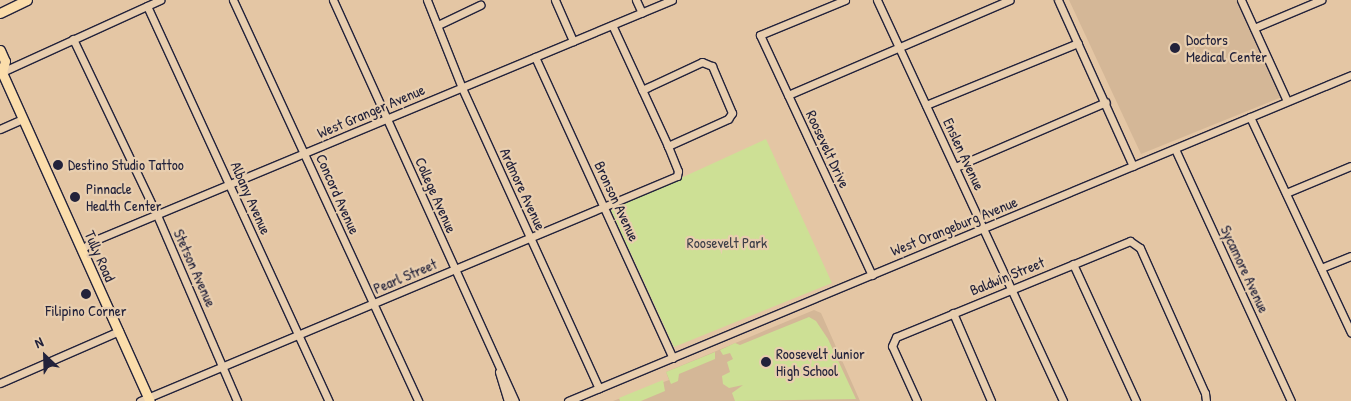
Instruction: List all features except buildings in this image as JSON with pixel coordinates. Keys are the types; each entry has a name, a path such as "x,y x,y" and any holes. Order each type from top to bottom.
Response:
{"main road":[{"path":"1,13 27,0"},
{"name":"Tully Road","path":"0,50 5,61 1,70 119,331 146,400"}],"street":[{"path":"1,70 160,0"},
{"name":"Concord Avenue","path":"232,0 418,401"},
{"name":"College Avenue","path":"333,0 516,401"},
{"name":"Ardmore Avenue","path":"427,0 462,88 599,388"},
{"path":"555,0 573,41"},
{"path":"636,0 642,13"},
{"name":"West Granger Avenue","path":"82,249 93,241 157,216 672,0"},
{"name":"Roosevelt Drive","path":"845,0 760,36 872,275"},
{"name":"Enslen Avenue","path":"877,0 1063,401"},
{"path":"788,94 1010,0"},
{"path":"1058,0 1106,102 1133,166"},
{"path":"1241,0 1287,101"},
{"path":"1254,28 1321,0"},
{"path":"438,25 480,5"},
{"name":"Albany Avenue","path":"147,6 230,184 297,336 329,401"},
{"path":"612,25 642,90 668,146 730,116 732,109 712,66 702,62 642,90"},
{"name":"Stetson Avenue","path":"73,39 157,216 237,401"},
{"path":"926,105 1078,43"},
{"name":"Bronson Avenue","path":"535,57 673,358"},
{"name":"West Orangeburg Avenue","path":"568,401 984,230 1351,75"},
{"path":"955,167 1106,102"},
{"path":"1250,117 1351,333"},
{"path":"0,129 22,119"},
{"name":"Pearl Street","path":"146,400 222,366 605,207 679,174 668,146"},
{"name":"Sycamore Avenue","path":"1175,149 1291,401"},
{"path":"1286,193 1351,166"},
{"name":"Baldwin Street","path":"917,401 893,341 898,336 1125,242 1134,242 1140,248 1173,320 1206,393 1206,401"},
{"path":"1321,268 1351,256"},
{"path":"1073,264 1136,401"},
{"path":"953,314 991,401"},
{"path":"0,383 119,331"},
{"path":"497,362 501,387 508,401"}],"shaded area":[{"name":"Doctors Medical Center","path":"1069,0 1236,0 1282,97 1141,154"},
{"name":"Roosevelt Junior High School","path":"814,310 821,313 860,401 613,401 669,380 666,372"}],"green space":[{"name":"Roosevelt Park","path":"766,139 832,283 674,347 611,210"},
{"name":"Roosevelt Junior High School","path":"809,317 816,321 828,339 856,399 735,401 732,393 743,385 729,388 723,384 722,376 730,372 727,362 733,359 730,353 723,355 720,350 735,343 740,345"},
{"path":"715,352 715,359 679,374 678,381 671,384 666,372"},
{"path":"663,380 665,391 641,401 620,401 619,398"}],"place":[{"name":"Doctors Medical Center","path":"1175,48"},
{"name":"Destino Studio Tattoo","path":"58,165"},
{"name":"Pinnacle Health Center","path":"75,197"},
{"name":"Filipino Corner","path":"86,294"},
{"name":"Roosevelt Junior High School","path":"766,362"}]}
